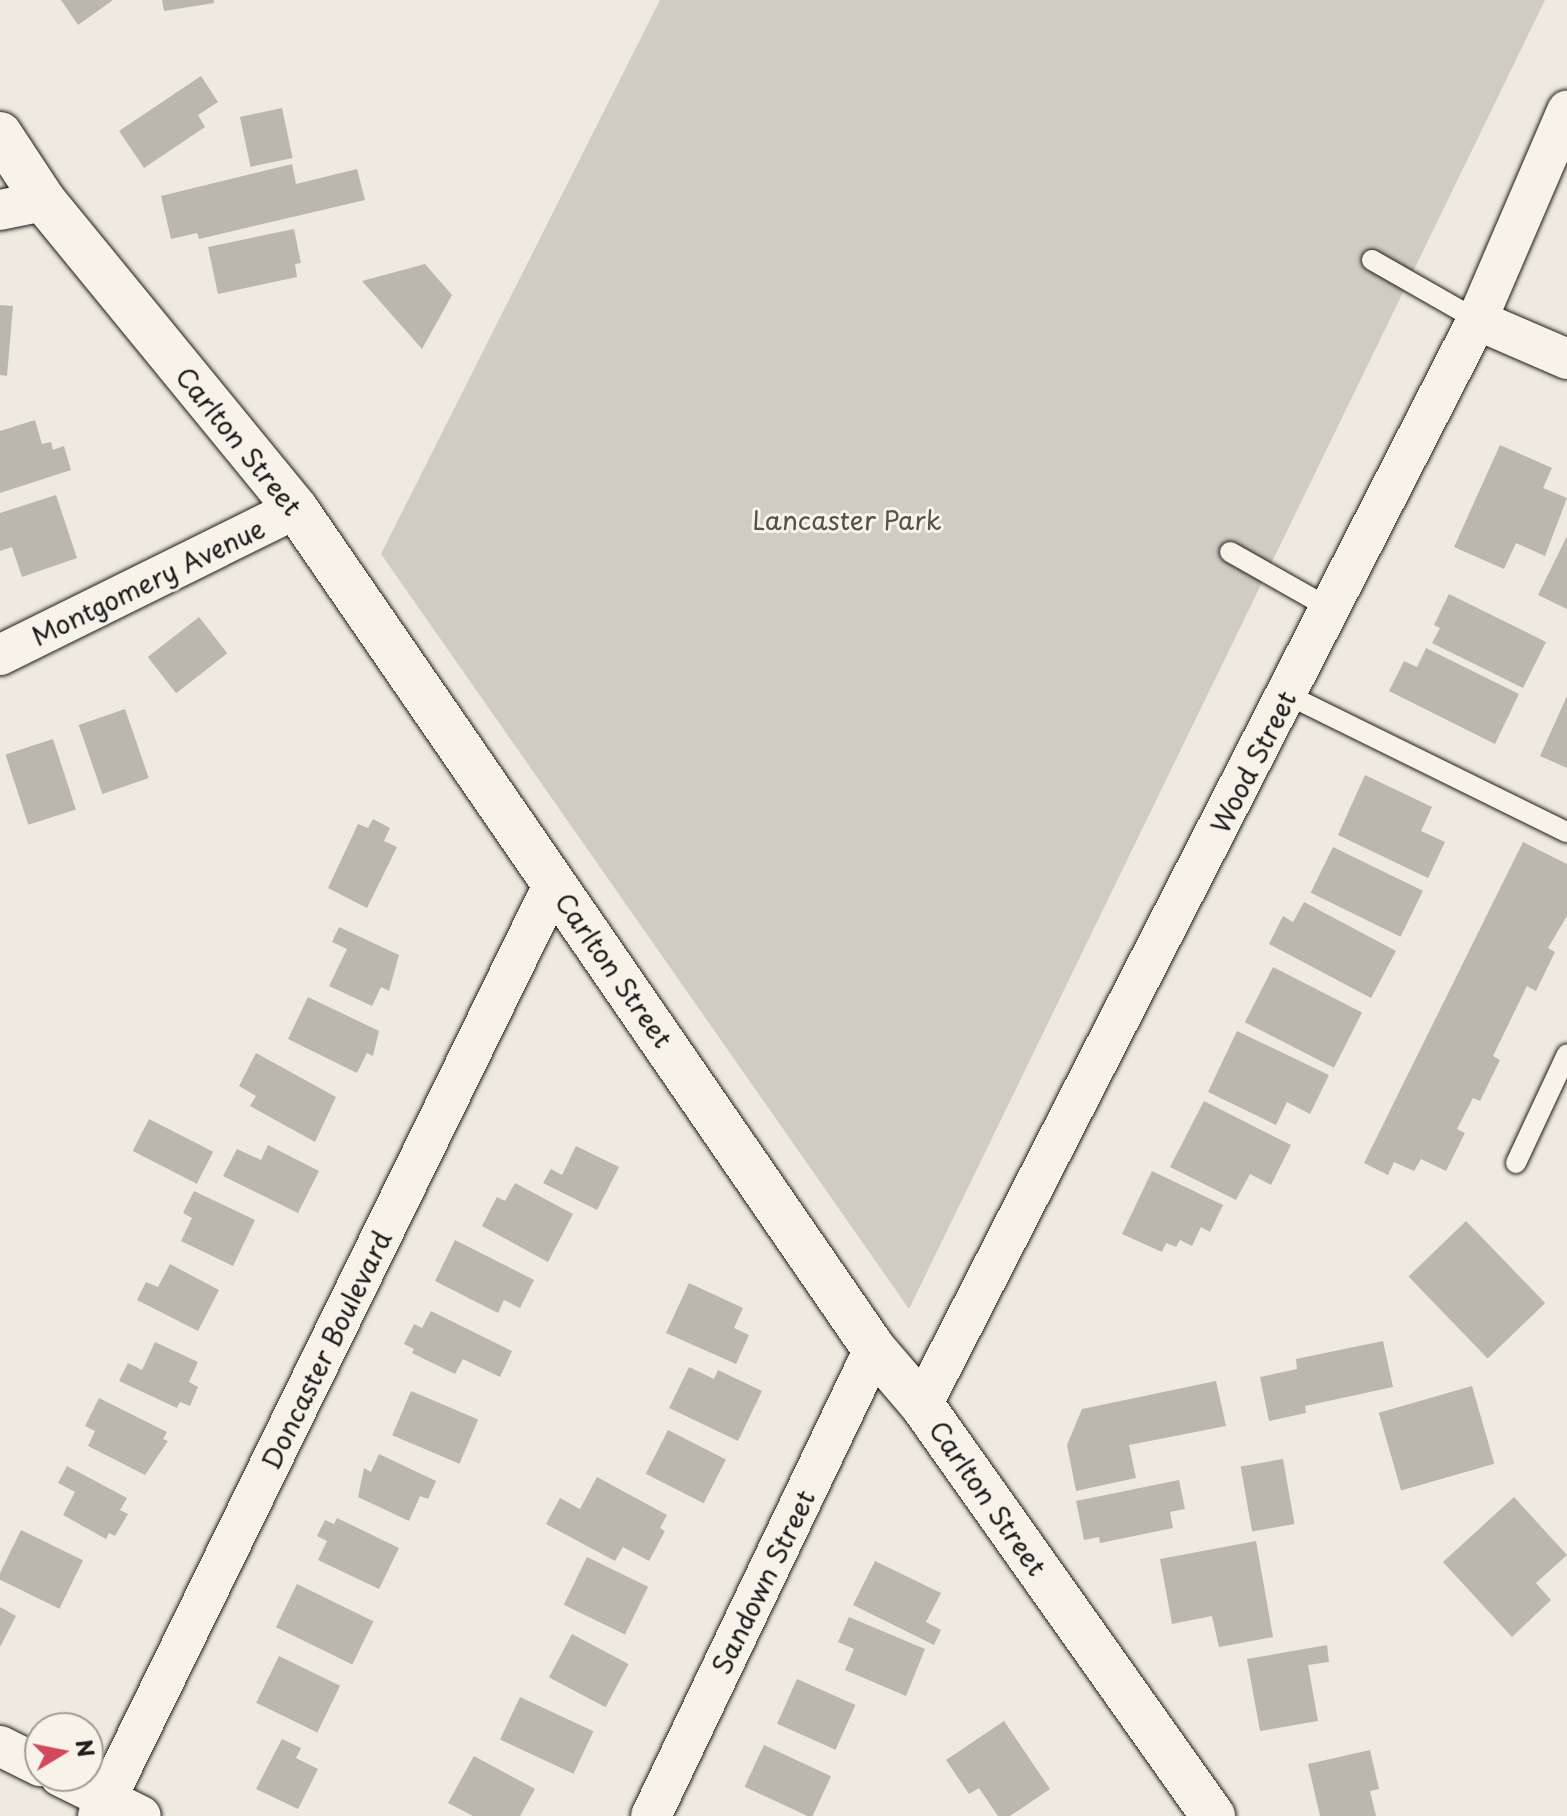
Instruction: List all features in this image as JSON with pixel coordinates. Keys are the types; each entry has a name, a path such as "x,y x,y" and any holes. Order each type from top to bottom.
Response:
{"main road":[{"name":"Carlton Street","path":"0,134 44,201 296,509 874,1349 922,1405 1213,1816"}],"street":[{"name":"Wood Street","path":"922,1405 1288,695 1329,608 1477,320 1567,111"},
{"path":"0,210 44,201"},
{"path":"1477,320 1567,359"},
{"name":"Montgomery Avenue","path":"0,655 296,509"},
{"name":"Doncaster Boulevard","path":"115,1810 554,883"},
{"name":"Sandown Street","path":"651,1816 874,1349"},
{"path":"0,1746 24,1758"},
{"path":"86,1792 115,1810"}],"lane":[{"path":"1372,260 1477,320"},
{"path":"1230,552 1329,608"},
{"path":"1288,695 1567,832"},
{"path":"1516,1163 1567,1054"}],"green space":[{"name":"Lancaster Park","path":"660,0 1545,0 909,1309 381,554"}],"building":[{"path":"61,0 113,0 78,25"},
{"path":"162,0 214,0 214,3 164,11"},
{"path":"201,76 218,102 198,115 205,127 144,168 119,131"},
{"path":"282,108 293,158 251,167 240,117"},
{"path":"292,164 296,184 357,169 365,200 199,239 197,233 171,239 161,196"},
{"path":"294,229 301,263 295,264 297,277 218,294 208,247"},
{"path":"425,264 452,295 422,349 362,281"},
{"path":"0,305 13,306 7,376 0,375"},
{"path":"35,420 42,444 51,442 53,450 64,446 71,470 0,493 0,431"},
{"path":"1500,445 1552,468 1543,488 1567,498 1545,556 1516,543 1504,569 1454,547"},
{"path":"56,495 77,558 22,577 12,547 0,551 0,513"},
{"path":"1567,536 1567,609 1538,595"},
{"path":"1449,594 1546,642 1523,688 1432,643 1440,628 1434,625"},
{"path":"199,617 227,653 176,693 148,657"},
{"path":"1426,648 1519,694 1495,744 1389,691 1404,661 1417,667"},
{"path":"1567,696 1567,768 1540,756"},
{"path":"125,709 149,778 102,794 79,725"},
{"path":"53,739 76,809 28,825 5,754"},
{"path":"1365,775 1432,807 1421,831 1445,842 1428,878 1338,835"},
{"path":"373,819 390,828 384,841 397,847 367,908 328,888 358,824 368,828"},
{"path":"1523,842 1567,864 1567,916 1548,948 1555,952 1536,991 1527,986 1493,1056 1500,1060 1480,1101 1473,1098 1457,1129 1465,1133 1446,1171 1421,1159 1414,1171 1394,1162 1388,1175 1364,1163"},
{"path":"1333,847 1423,891 1401,937 1311,893"},
{"path":"1304,902 1396,951 1371,998 1269,944 1283,916 1293,922"},
{"path":"339,927 399,955 389,991 381,987 372,1006 329,986 347,949 332,942"},
{"path":"1273,967 1362,1012 1334,1068 1245,1022"},
{"path":"308,997 379,1031 373,1056 367,1053 357,1073 288,1039"},
{"path":"1237,1031 1329,1075 1310,1114 1287,1102 1276,1125 1208,1092"},
{"path":"256,1053 336,1097 315,1142 250,1106 256,1096 239,1086"},
{"path":"1204,1101 1291,1145 1271,1185 1250,1174 1236,1200 1170,1167"},
{"path":"149,1119 213,1152 197,1184 133,1151"},
{"path":"268,1145 319,1171 298,1213 223,1176 237,1149 261,1160"},
{"path":"576,1146 619,1167 597,1210 543,1183 551,1169 562,1175"},
{"path":"1152,1171 1223,1205 1210,1232 1201,1227 1192,1246 1180,1240 1176,1247 1166,1243 1162,1252 1122,1234"},
{"path":"515,1183 573,1214 548,1262 482,1226 497,1197 505,1201"},
{"path":"194,1191 255,1220 233,1266 181,1241 192,1218 183,1213"},
{"path":"1466,1221 1545,1303 1488,1359 1408,1277"},
{"path":"455,1240 534,1280 520,1308 504,1300 498,1313 435,1281"},
{"path":"170,1264 219,1290 198,1331 137,1300 146,1282 158,1287"},
{"path":"689,1283 743,1308 734,1328 749,1335 736,1364 666,1333"},
{"path":"431,1311 512,1351 500,1377 463,1359 455,1374 412,1353 414,1349 404,1344 414,1324 422,1328"},
{"path":"1383,1341 1393,1387 1305,1406 1306,1413 1269,1421 1260,1377 1297,1369 1296,1359"},
{"path":"155,1342 198,1362 189,1382 198,1387 190,1406 180,1402 177,1408 119,1381 128,1363 142,1370"},
{"path":"689,1367 714,1379 718,1370 762,1391 738,1441 669,1408"},
{"path":"1216,1381 1226,1426 1129,1445 1136,1478 1076,1491 1067,1445 1082,1409"},
{"path":"1472,1386 1494,1464 1401,1491 1379,1413"},
{"path":"411,1391 478,1420 459,1464 392,1435"},
{"path":"99,1398 167,1432 163,1439 168,1441 145,1475 88,1446 95,1431 85,1426"},
{"path":"668,1430 726,1460 704,1503 646,1474"},
{"path":"379,1454 436,1481 428,1499 420,1496 409,1521 358,1497 364,1468 371,1472"},
{"path":"1283,1459 1294,1524 1252,1531 1241,1466"},
{"path":"67,1466 127,1498 120,1510 128,1514 115,1536 109,1533 106,1539 63,1515 75,1492 58,1483"},
{"path":"597,1477 667,1515 660,1528 665,1531 649,1561 623,1547 615,1561 546,1524 560,1498 580,1509"},
{"path":"1179,1480 1185,1509 1170,1512 1173,1528 1100,1543 1099,1537 1084,1540 1076,1501"},
{"path":"1514,1497 1567,1555 1536,1583 1551,1600 1512,1637 1443,1562"},
{"path":"337,1518 399,1548 379,1589 318,1560 327,1541 317,1536 325,1520 334,1524"},
{"path":"21,1530 83,1560 59,1609 0,1580 0,1573"},
{"path":"1256,1541 1273,1637 1219,1647 1212,1616 1172,1624 1160,1559"},
{"path":"587,1557 648,1587 625,1634 564,1605"},
{"path":"875,1561 941,1593 926,1622 941,1630 934,1645 853,1605"},
{"path":"297,1584 373,1621 352,1664 276,1627"},
{"path":"0,1607 16,1616 0,1647"},
{"path":"849,1617 925,1649 906,1696 845,1670 854,1649 838,1642"},
{"path":"572,1634 629,1664 606,1707 549,1677"},
{"path":"1327,1645 1329,1662 1308,1665 1318,1721 1260,1731 1247,1659"},
{"path":"279,1656 340,1686 317,1733 256,1703"},
{"path":"797,1679 855,1705 836,1750 777,1724"},
{"path":"520,1697 593,1731 574,1774 500,1740"},
{"path":"1004,1721 1050,1789 1010,1816 998,1816 979,1788 969,1794 946,1760"},
{"path":"282,1739 301,1748 296,1758 318,1769 298,1809 256,1789"},
{"path":"764,1745 831,1776 813,1816 745,1787"},
{"path":"1370,1750 1379,1789 1370,1791 1376,1816 1320,1816 1308,1764"},
{"path":"474,1756 535,1789 520,1816 473,1816 448,1803"}]}
